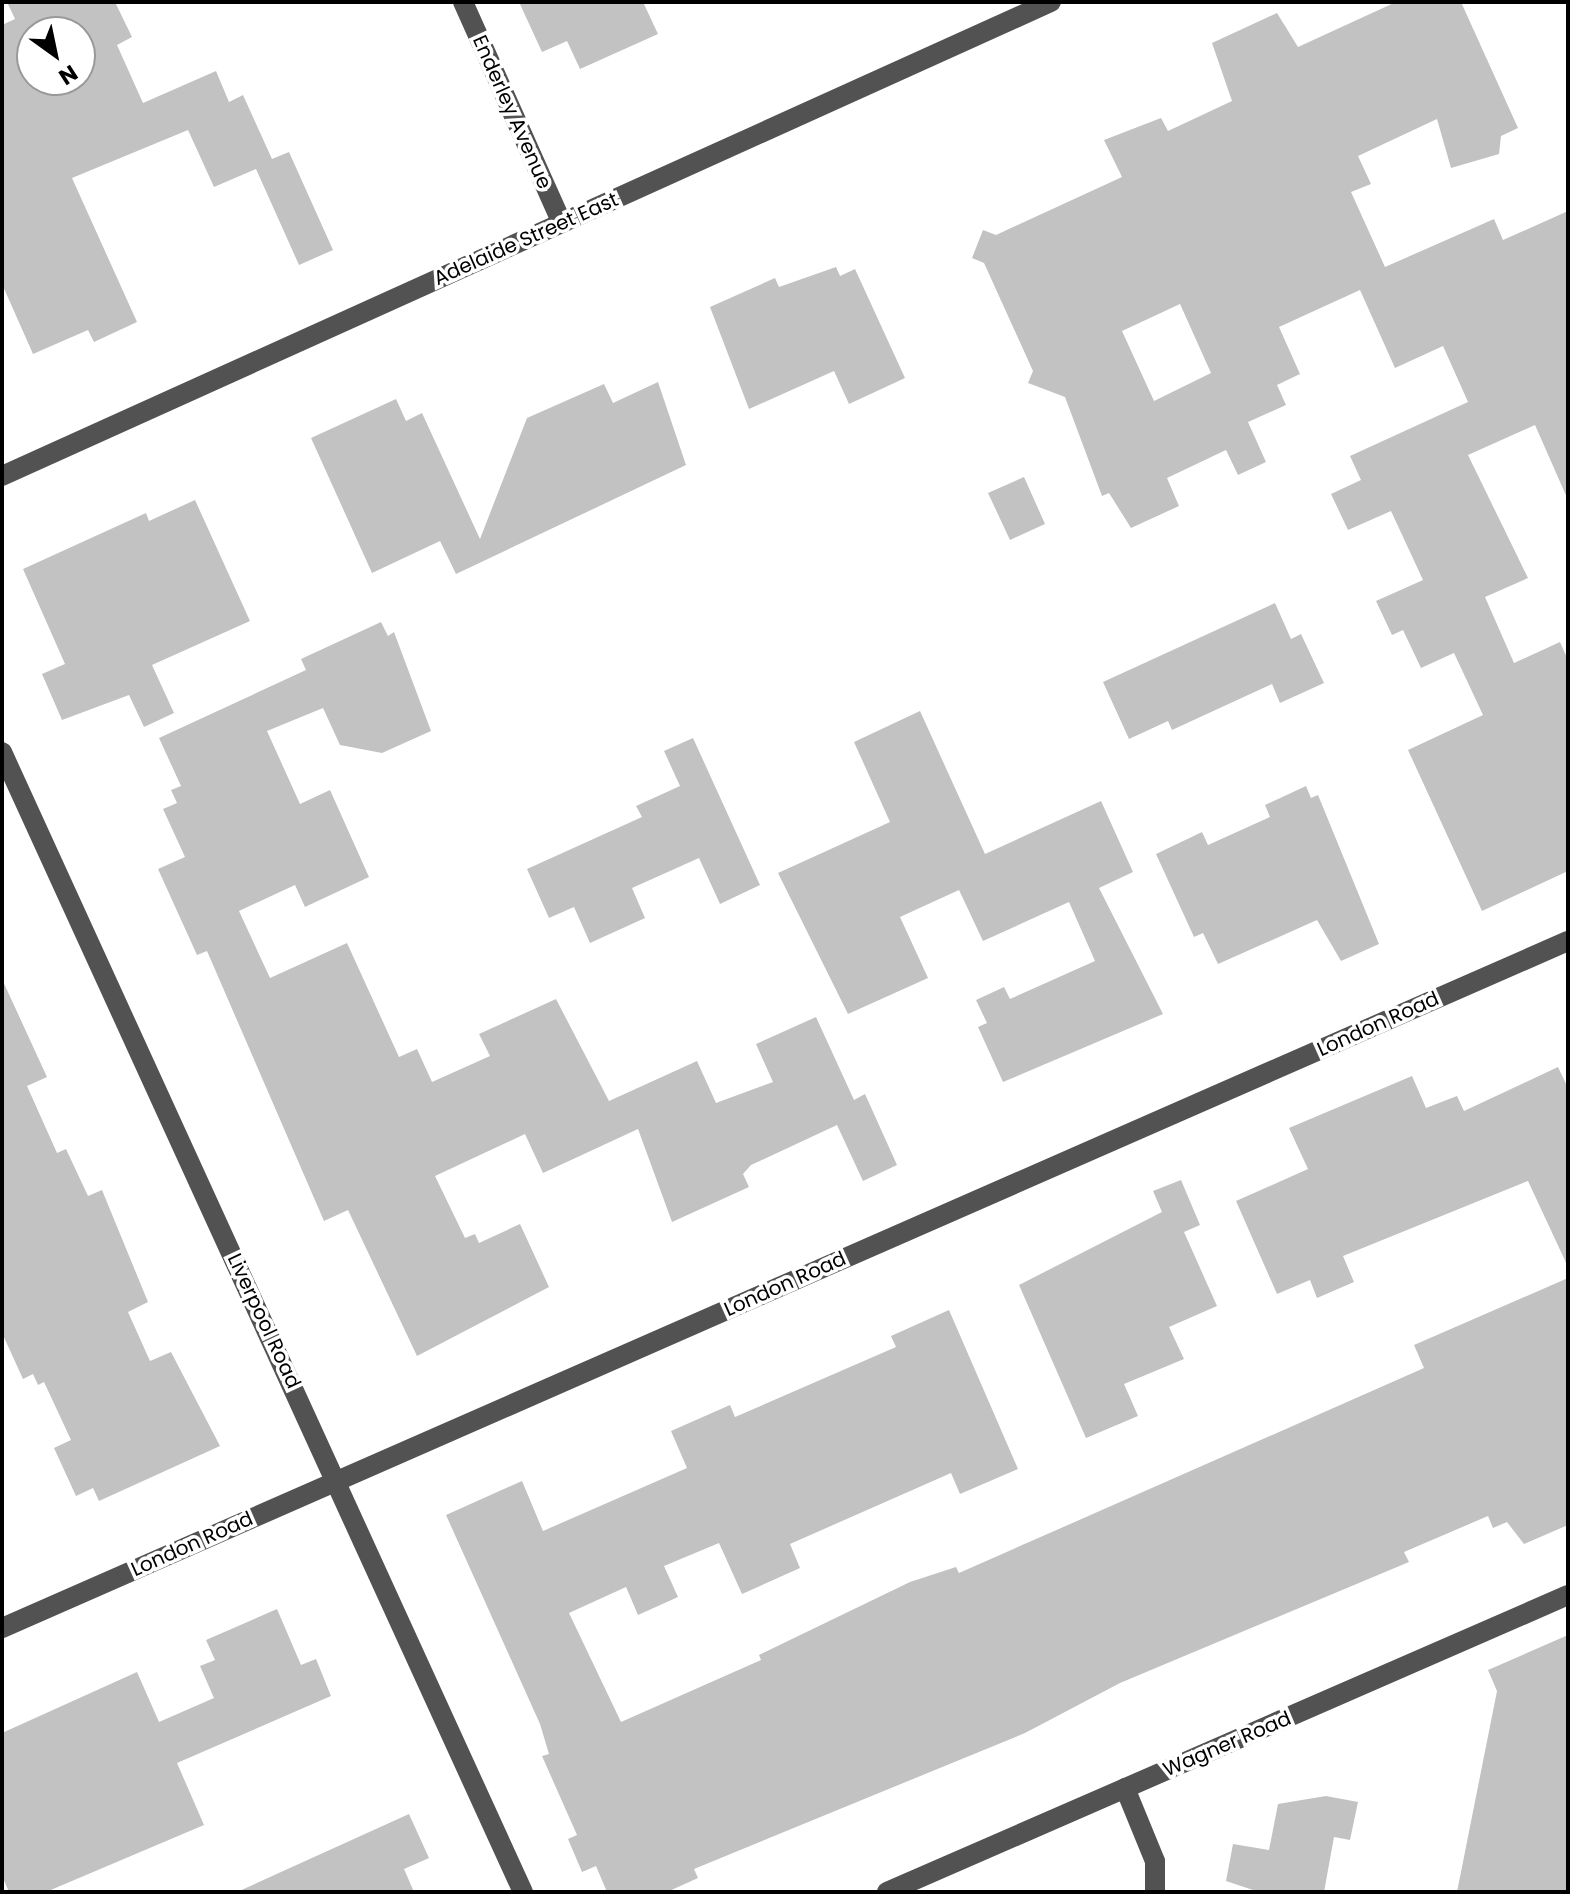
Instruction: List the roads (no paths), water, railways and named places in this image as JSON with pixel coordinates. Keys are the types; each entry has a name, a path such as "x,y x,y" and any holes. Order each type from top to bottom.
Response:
{"street":[{"name":"Enderley Avenue","path":"463,2 562,223"},
{"name":"Adelaide Street East","path":"2,476 1051,2"},
{"name":"Liverpool Road","path":"2,752 523,1892"},
{"name":"London Road","path":"2,1628 1568,941"},
{"name":"Wagner Road","path":"887,1892 1568,1595"},
{"path":"1125,1788 1155,1861 1155,1892"}]}
